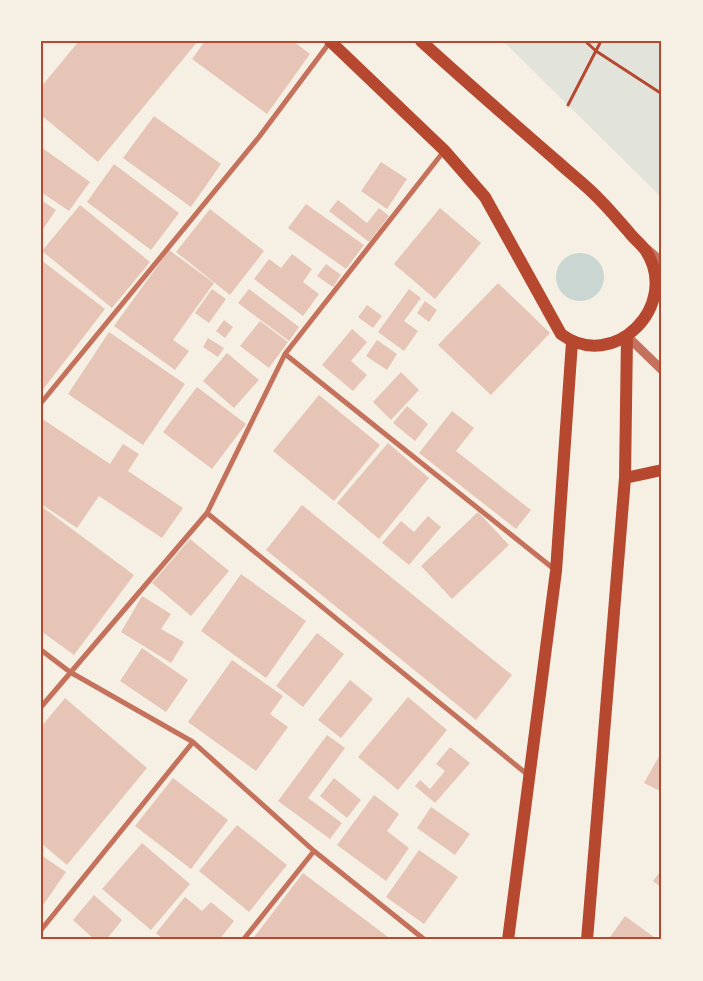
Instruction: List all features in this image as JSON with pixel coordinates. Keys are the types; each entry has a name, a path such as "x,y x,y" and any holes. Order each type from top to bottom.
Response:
{"main road":[{"path":"330,42 444,150 485,197 561,334 572,342 590,345 609,343 627,336 642,323 652,306 656,287 654,268 645,250 600,199 421,41"},
{"path":"587,940 625,478 627,336"},
{"path":"508,940 531,777 556,571 572,342"},
{"path":"625,478 662,470"}],"street":[{"path":"41,403 259,136 330,42"},
{"path":"41,706 207,513 285,354 444,150"},
{"path":"632,236 662,262"},
{"path":"627,336 662,370"},
{"path":"285,354 556,571"},
{"path":"207,513 531,777"},
{"path":"41,650 70,672 193,742 314,851 425,940"},
{"path":"41,930 193,742"},
{"path":"244,940 314,851"}],"path":[{"path":"585,41 596,51 662,94"},
{"path":"568,105 601,41"}],"shaded area":[{"path":"503,41 662,41 662,198"},
{"path":"580,253 589,255 597,260 602,268 604,277 602,286 597,294 589,299 580,301 571,299 563,294 558,286 556,277 558,268 563,260 571,255"}],"building":[{"path":"79,41 198,41 98,162 41,115 41,87"},
{"path":"205,41 293,41 310,54 267,114 192,59"},
{"path":"154,116 221,164 191,207 123,158"},
{"path":"41,147 90,182 69,211 41,192"},
{"path":"381,162 407,179 387,209 361,191"},
{"path":"114,164 179,213 151,250 87,202"},
{"path":"41,200 56,210 41,232"},
{"path":"338,200 367,223 379,208 389,216 369,242 329,211"},
{"path":"306,204 364,245 346,269 288,228"},
{"path":"80,205 150,262 112,308 42,251"},
{"path":"440,208 481,243 435,299 394,264"},
{"path":"210,209 264,251 230,295 176,252"},
{"path":"169,250 214,283 173,340 189,351 175,370 114,326"},
{"path":"292,254 312,269 303,282 319,294 303,316 254,279 269,259 281,268"},
{"path":"41,260 105,309 41,392"},
{"path":"326,264 341,275 333,287 317,276"},
{"path":"498,283 550,333 491,395 438,345"},
{"path":"212,289 226,299 209,323 195,313"},
{"path":"249,289 299,327 289,341 238,303"},
{"path":"409,289 421,298 404,321 418,331 404,351 378,332"},
{"path":"425,301 437,310 429,322 417,313"},
{"path":"367,305 382,316 373,328 358,317"},
{"path":"224,320 233,327 225,338 216,331"},
{"path":"260,321 288,342 269,368 240,346"},
{"path":"352,329 367,342 351,361 367,375 353,391 322,365"},
{"path":"109,332 185,384 143,445 68,394"},
{"path":"208,338 224,348 218,357 203,347"},
{"path":"377,340 397,354 387,370 366,356"},
{"path":"227,353 259,380 234,408 203,381"},
{"path":"401,372 419,390 391,420 373,402"},
{"path":"197,387 246,424 212,469 163,432"},
{"path":"319,395 380,445 334,501 273,451"},
{"path":"407,406 428,424 415,441 393,423"},
{"path":"452,411 474,428 456,451 531,510 516,529 419,453"},
{"path":"41,418 110,464 123,444 139,454 128,471 183,508 162,538 99,496 77,528 41,504"},
{"path":"388,443 429,478 379,539 337,503"},
{"path":"302,505 512,675 476,720 266,550"},
{"path":"41,506 134,575 74,655 41,631"},
{"path":"478,512 509,545 452,599 421,566"},
{"path":"428,516 441,527 409,565 382,543 401,521 414,532"},
{"path":"190,539 229,571 191,616 152,583"},
{"path":"241,574 306,621 266,678 201,631"},
{"path":"142,596 171,614 161,629 184,642 171,663 121,632"},
{"path":"317,633 344,654 303,707 276,686"},
{"path":"142,648 188,680 166,712 120,681"},
{"path":"232,660 283,696 270,714 288,727 256,771 188,722"},
{"path":"350,680 373,699 341,738 318,720"},
{"path":"408,697 447,730 398,790 358,757"},
{"path":"65,698 147,768 67,865 41,843 41,727"},
{"path":"327,735 345,748 308,798 342,823 330,839 278,801"},
{"path":"450,747 470,763 435,803 415,786 420,780 430,789 445,771 436,764"},
{"path":"662,751 662,792 644,783"},
{"path":"173,778 228,820 191,869 135,826"},
{"path":"334,778 361,800 347,818 320,796"},
{"path":"374,795 399,814 387,831 409,848 386,881 337,845"},
{"path":"431,807 470,834 455,855 417,828"},
{"path":"237,825 287,865 249,912 199,871"},
{"path":"142,843 190,884 151,930 102,889"},
{"path":"419,850 458,877 424,924 386,897"},
{"path":"41,855 66,872 41,908"},
{"path":"662,869 662,888 653,881"},
{"path":"303,873 392,940 252,940"},
{"path":"94,895 122,920 106,940 95,940 73,920"},
{"path":"185,897 202,911 211,902 234,921 219,940 164,940 156,933"},
{"path":"625,916 658,940 608,940"}]}
